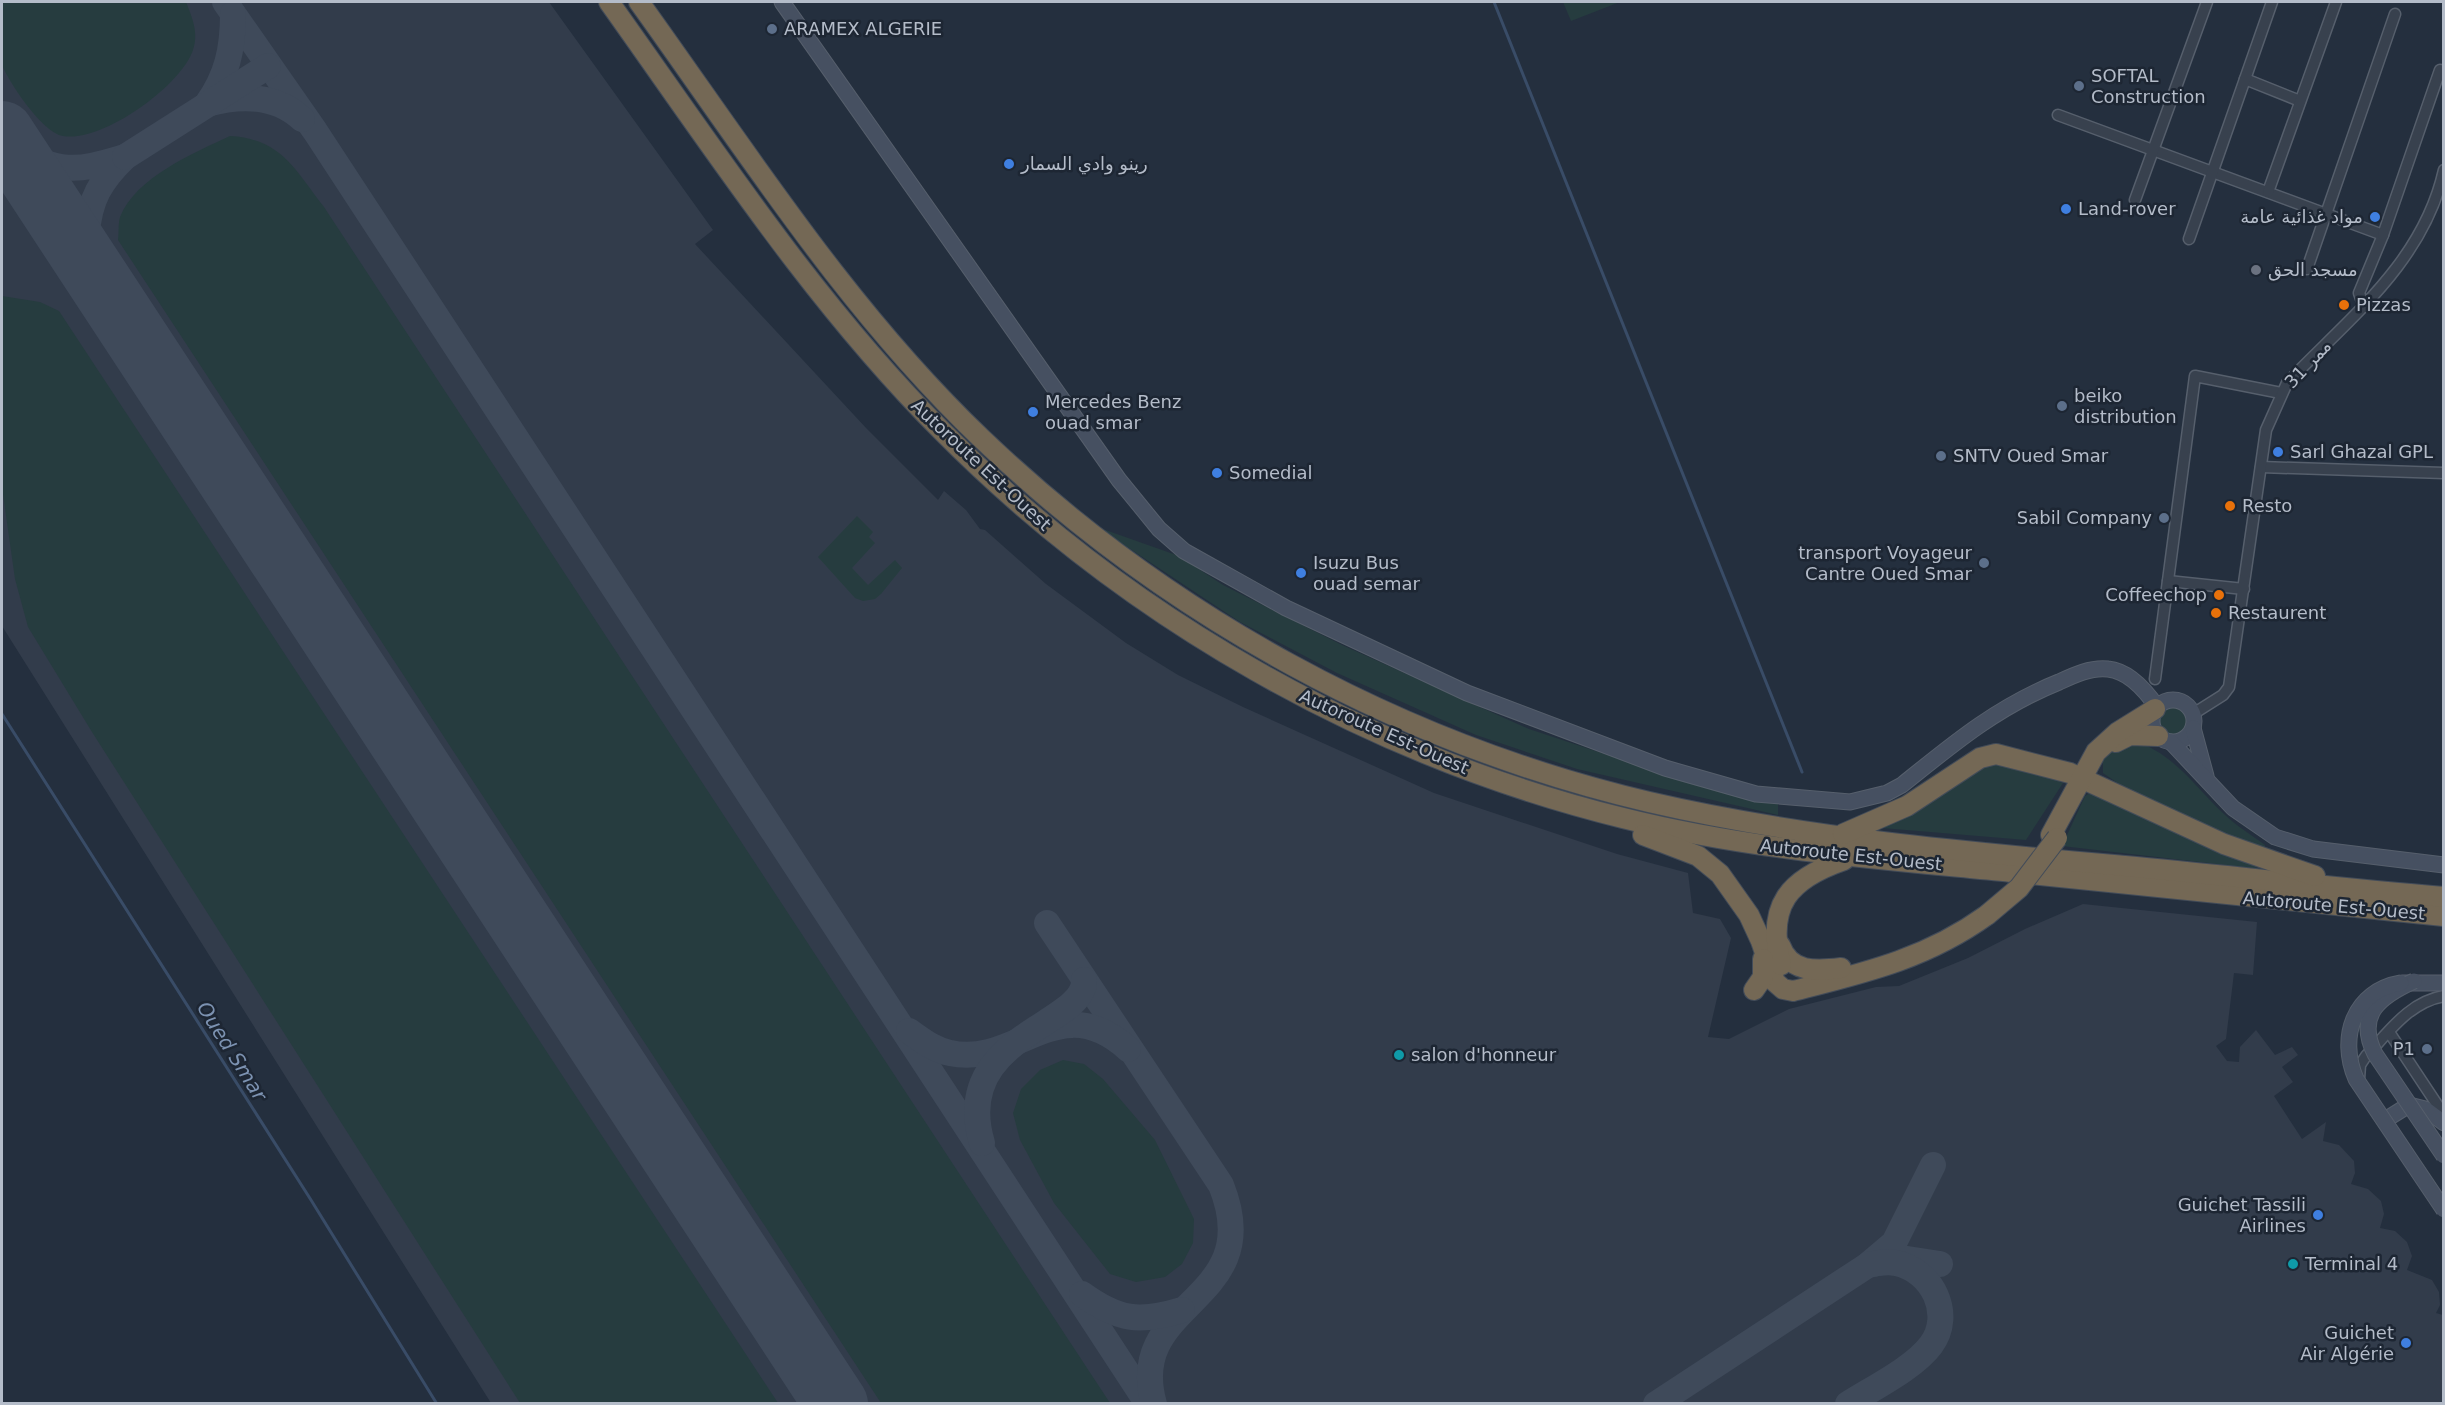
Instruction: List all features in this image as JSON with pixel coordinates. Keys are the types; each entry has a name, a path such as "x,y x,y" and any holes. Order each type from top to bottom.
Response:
{"highway":[{"name":"Autoroute Est-Ouest","path":"609,2 841,319 944,433 1017,502 1136,595 1267,677 1403,744 1509,785 1676,831 1755,845 1851,857 2444,916"},
{"name":"Autoroute Est-Ouest","path":"639,2 797,225 884,334 982,439 1045,495 1164,587 1222,626 1288,665 1350,696 1491,755 1645,801 1717,816 1840,836 1991,855 2444,897"},
{"path":"2084,779 2090,760 2110,738 2156,708"},
{"path":"1775,992 1793,991 1899,963 1945,942 2034,872 2084,779 2100,756 2122,738 2138,734 2165,739"},
{"path":"1840,836 1907,806 1980,758 1996,754 2017,758 2084,779 2224,844 2297,871 2373,891"},
{"path":"1509,785 1698,856 1711,865 1749,915 1761,941 1775,992"},
{"path":"1775,992 1782,972 1775,939 1777,921 1786,897 1804,877 1815,870 1851,857"},
{"path":"1775,992 1915,952 1986,912"},
{"path":"1777,921 1778,942 1793,963 1808,970 1843,967 1855,970"},
{"path":"1754,990 1763,977 1761,941"}],"main road":[{"path":"782,2 1119,480 1159,529 1184,551 1286,608 1467,693 1665,768 1756,794 1828,802 1850,802 1887,793 1902,785 1987,717 2032,693 2092,669 2109,669 2138,683 2156,708 2152,726 2206,776 2233,808 2275,837 2313,849 2444,865"},
{"path":"2156,708 2174,700 2185,704 2193,721 2206,776"},
{"path":"2165,739 2185,739 2193,721"},
{"path":"2444,983 2408,982 2382,988 2367,1000 2355,1015 2348,1033 2349,1057 2353,1072 2444,1210"},
{"path":"2408,982 2380,999 2372,1012 2368,1026 2369,1041 2375,1054 2444,1156"},
{"path":"2385,1120 2409,1105 2425,1109 2444,1123"}],"street":[{"path":"2135,200 2207,2"},
{"path":"2189,239 2272,2"},
{"path":"2268,192 2336,2"},
{"path":"2307,269 2395,14"},
{"path":"2364,307 2359,293 2384,235 2440,70"},
{"path":"2245,79 2300,101"},
{"path":"2058,115 2384,235"},
{"name":"ممر 31","path":"2193,721 2229,687 2266,430 2282,393 2287,383 2386,284 2412,250 2428,221 2444,170"},
{"path":"2155,679 2195,376 2282,393"},
{"path":"2261,467 2444,473"},
{"path":"2168,581 2244,589"},
{"path":"2444,996 2419,1004 2362,1060 2358,1076 2360,1086 2444,1210"},
{"path":"2389,1032 2444,1115"}],"shaded area":[{"path":"2,2 549,2 713,230 695,244 867,429 938,500 944,491 966,510 980,529 985,530 1046,584 1126,643 1178,675 1243,707 1434,793 1617,854 1688,873 1693,913 1720,919 1731,938 1708,1037 1729,1039 1789,1009 1876,987 1899,986 1968,958 2025,929 2083,904 2257,922 2253,975 2234,973 2226,1039 2216,1046 2227,1061 2239,1062 2240,1047 2256,1030 2275,1055 2292,1047 2298,1055 2282,1067 2293,1082 2274,1096 2302,1139 2326,1122 2323,1141 2339,1145 2354,1161 2355,1173 2351,1184 2368,1189 2381,1201 2384,1214 2380,1228 2395,1231 2407,1242 2412,1256 2407,1270 2432,1280 2439,1292 2440,1305 2436,1313 2443,1315 2443,1403 491,1403 2,626"}],"green space":[{"path":"2,2 186,2 194,25 195,44 186,64 173,80 138,109 98,131 79,136 63,136 46,126 28,107 2,65"},
{"path":"1563,2 1620,2 1571,21"},
{"path":"230,136 248,138 275,150 295,169 324,207 1110,1403 881,1403 118,240 120,217 139,190 168,168"},
{"path":"2,296 40,302 59,311 778,1403 520,1403 92,732 28,627 15,579 2,487"},
{"path":"857,516 873,532 869,537 875,543 852,568 868,585 895,560 902,568 881,594 875,599 863,601 855,598 818,557"},
{"path":"1097,527 1179,556 1223,585 1342,645 1529,729 1662,773 1778,803 1778,815 1577,769 1476,735 1337,673 1240,622"},
{"path":"2173,707 2183,711 2187,721 2183,731 2173,735 2163,731 2159,721 2163,711"},
{"path":"2132,740 2160,753 2172,762 2229,818 2265,845 2264,851 2135,795 2103,773 2103,760 2113,748"},
{"path":"2003,763 2040,773 2063,783 2026,840 1882,828 1977,767"},
{"path":"2095,790 2260,869 2062,846 2085,796"},
{"path":"1063,1060 1084,1064 1103,1079 1155,1140 1194,1219 1193,1243 1182,1264 1165,1277 1136,1282 1110,1274 1054,1203 1020,1140 1013,1113 1021,1089 1040,1070"}],"waterway":[{"path":"1494,2 1802,772"},
{"name":"Oued Smar","path":"2,714 311,1200 437,1404"}],"taxiway":[{"path":"225,2 315,131 1148,1404"},
{"path":"233,14 228,62 220,83 207,104 244,98 269,101 302,119"},
{"path":"125,157 268,66"},
{"path":"12,149 43,162 67,168 92,166 125,157 103,183 90,211 85,250 88,265"},
{"path":"1047,923 1221,1185 1231,1224 1227,1255 1213,1279 1175,1320 1159,1342 1150,1369 1154,1404"},
{"path":"982,1143 977,1107 985,1078 1001,1056 1022,1038 1064,1010 1079,996 1084,980"},
{"path":"909,1031 944,1052 974,1055 996,1050 1059,1027 1080,1025 1103,1032 1128,1049"},
{"path":"1933,1165 1894,1243 1868,1265 1901,1258 1940,1264"},
{"path":"1656,1404 1868,1265 1889,1262 1909,1267 1920,1274 1936,1295 1940,1307 1938,1333 1931,1345 1914,1362 1848,1404"},
{"path":"1082,1294 1107,1309 1129,1317 1153,1317 1182,1310"}],"runway":[{"path":"2,133 836,1404"}],"place":[{"name":"ARAMEX ALGERIE","path":"772,29"},
{"name":"SOFTAL Construction","path":"2079,86"},
{"name":"رينو وادي السمار","path":"1009,164"},
{"name":"Land-rover","path":"2066,209"},
{"name":"مواد غذائية عامة","path":"2375,217"},
{"name":"مسجد الحق","path":"2256,270"},
{"name":"Pizzas","path":"2344,305"},
{"name":"beiko distribution","path":"2062,406"},
{"name":"Mercedes Benz ouad smar","path":"1033,412"},
{"name":"Sarl Ghazal GPL","path":"2278,452"},
{"name":"SNTV Oued Smar","path":"1941,456"},
{"name":"Somedial","path":"1217,473"},
{"name":"Resto","path":"2230,506"},
{"name":"Sabil Company","path":"2164,518"},
{"name":"transport Voyageur Cantre Oued Smar","path":"1984,563"},
{"name":"Isuzu Bus ouad semar","path":"1301,573"},
{"name":"Coffeechop","path":"2219,595"},
{"name":"Restaurent","path":"2216,613"},
{"name":"P1","path":"2427,1049"},
{"name":"salon d'honneur","path":"1399,1055"},
{"name":"Guichet Tassili Airlines","path":"2318,1215"},
{"name":"Terminal 4","path":"2293,1264"},
{"name":"Guichet Air Algérie","path":"2406,1343"}]}
